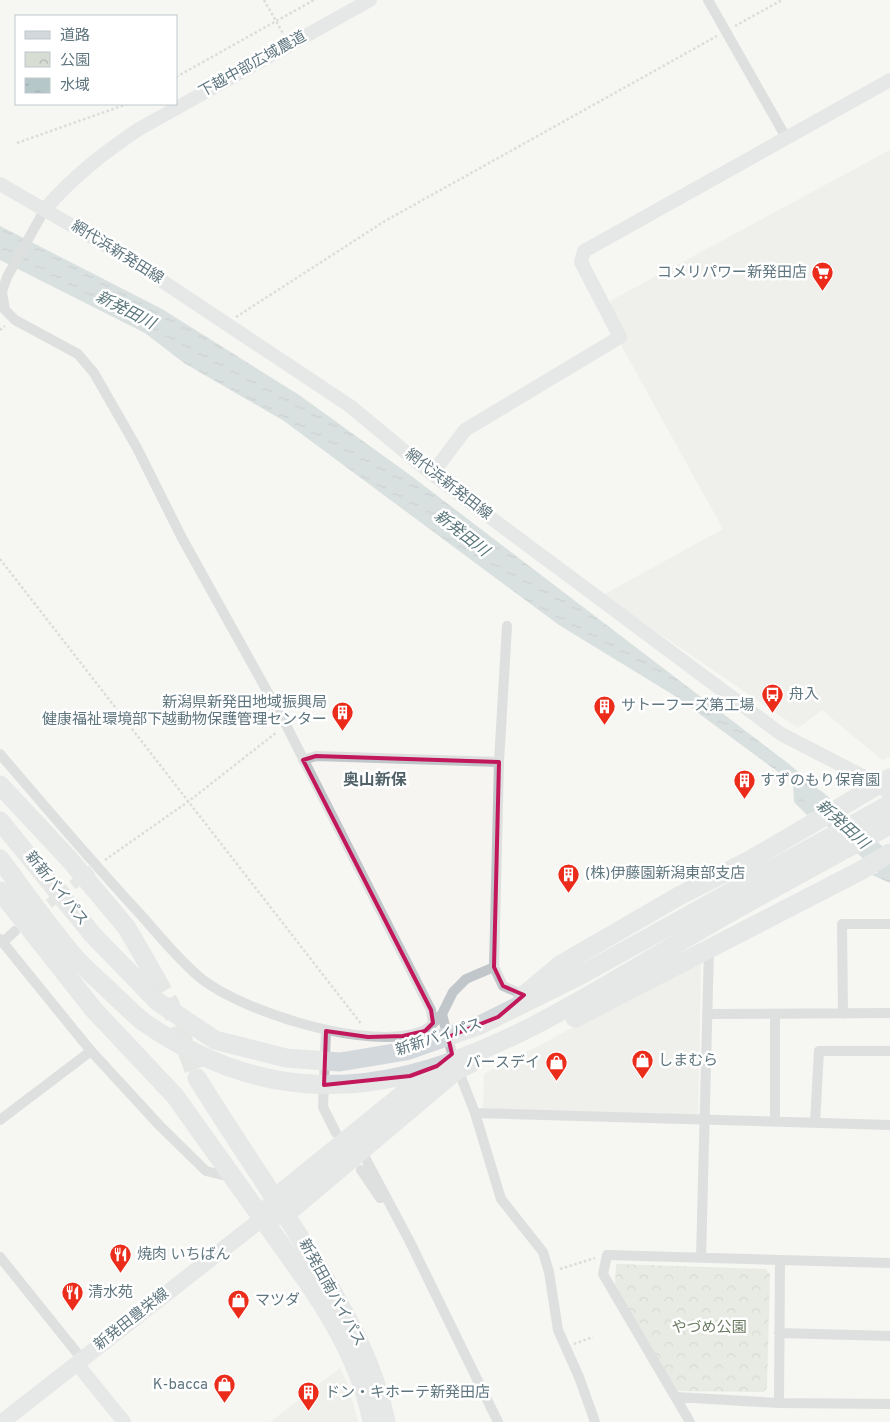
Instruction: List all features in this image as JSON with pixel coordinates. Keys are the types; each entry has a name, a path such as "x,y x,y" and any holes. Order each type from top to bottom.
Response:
{"highway":[{"path":"0,785 70,860 127,928 154,975"},
{"path":"262,1218 286,1214 361,1150 524,995 560,965 679,896 750,860 844,804 886,786"},
{"name":"新新バイパス","path":"0,820 93,935 158,1002 215,1040 286,1058 340,1062 406,1051 480,1026 579,976 890,804"},
{"name":"新新バイパス","path":"0,859 74,957 144,1022 211,1061 279,1082 341,1086 410,1076 486,1049 590,998 707,926 890,825"},
{"path":"262,1218 276,1198 455,1062 592,1010 860,871 890,853"},
{"name":"新発田南バイパス","path":"0,891 94,1010 175,1096 328,1311 359,1376 372,1422"},
{"name":"新発田南バイパス","path":"197,1078 228,1130 276,1198 355,1330 371,1367 386,1422"}],"main road":[{"name":"新発田豊栄線","path":"2,1422 262,1218"}],"street":[{"name":"下越中部広域農道","path":"45,209 70,180 103,153 139,129 207,89 370,0"},
{"path":"708,0 787,139"},
{"path":"432,474 465,430 620,337 581,262 584,251 890,80"},
{"name":"網代浜新発田線","path":"0,184 126,257 350,406 432,474 781,734 886,786"},
{"path":"45,209 7,277 2,292 5,310 15,320 78,354 94,373 138,448 182,538 286,725 302,760 432,1010 433,1023"},
{"path":"507,626 499,762 494,967 503,986 524,995"},
{"path":"0,754 94,868 203,980 248,1004 326,1031 368,1037 404,1036 424,1031 442,1014 453,992 466,979 494,967"},
{"path":"302,760 316,756 499,762"},
{"path":"843,1014 842,924 890,924"},
{"path":"15,931 1,940 91,1051 160,1126 206,1171 234,1178"},
{"path":"701,1258 708,949"},
{"path":"707,1014 890,1013"},
{"path":"442,1014 455,1062 475,1113 501,1199 543,1252 549,1272 558,1330 595,1422"},
{"path":"775,1014 775,1122"},
{"path":"326,1031 323,1107 336,1133"},
{"path":"0,1120 91,1051"},
{"path":"815,1123 819,1051 890,1051"},
{"path":"475,1113 890,1125"},
{"path":"361,1150 409,1240 498,1422"},
{"path":"361,1170 409,1240"},
{"path":"690,1422 603,1274 607,1255 890,1263"},
{"path":"0,1257 124,1422"},
{"path":"779,1403 780,1260"},
{"path":"779,1333 890,1336"},
{"path":"676,1398 779,1403 890,1404"}],"path":[{"path":"264,0 289,45"},
{"path":"178,76 314,0"},
{"path":"227,323 386,221 782,0"},
{"path":"17,143 124,105"},
{"path":"0,559 358,1018 368,1037"},
{"path":"94,868 189,801 286,725"},
{"path":"549,1272 607,1255"},
{"path":"566,1348 592,1337"}],"highlighted area":[{"path":"316,756 499,762 494,967 503,986 524,995 498,1017 448,1037 452,1054 437,1066 410,1076 324,1085 326,1031 368,1037 403,1036 425,1031 433,1023 431,1010 303,760"}],"shaded area":[{"path":"890,150 890,757 882,760 822,710 798,728 603,595 723,529 622,347 610,301"},
{"path":"701,961 698,1115 483,1113 484,1074"},
{"path":"340,1368 348,1385 358,1422 270,1422"}],"green space":[{"name":"やづめ公園","path":"616,1264 766,1269 770,1274 767,1388 764,1392 677,1391 615,1286"}],"water":[{"path":"0,226 162,309 299,395 410,475 789,764 832,801 807,815 794,802 793,783 675,696 559,625 284,421 184,363 145,333 0,260"},
{"path":"889,867 890,883 872,875"}],"waterway":[{"name":"新発田川","path":"815,800 890,868"}],"tunnel":[{"path":"37,913 93,869"},
{"path":"154,975 169,1002 197,1078"}],"place":[{"name":"コメリパワー新発田店","path":"823,292"},
{"name":"舟入","path":"773,714"},
{"name":"サトーフーズ第工場","path":"605,725"},
{"name":"新潟県新発田地域振興局 健康福祉環境部下越動物保護管理センター","path":"343,731"},
{"name":"すずのもり保育園","path":"744,800"},
{"name":"(株)伊藤園新潟東部支店","path":"569,893"},
{"name":"しまむら","path":"642,1080"},
{"name":"バースデイ","path":"556,1082"},
{"name":"焼肉 いちばん","path":"121,1274"},
{"name":"清水苑","path":"72,1312"},
{"name":"マツダ","path":"239,1320"},
{"name":"K-bacca","path":"224,1404"},
{"name":"ドン・キホーテ新発田店","path":"309,1412"}],"district":[{"name":"奥山新保","path":"375,781"}]}
